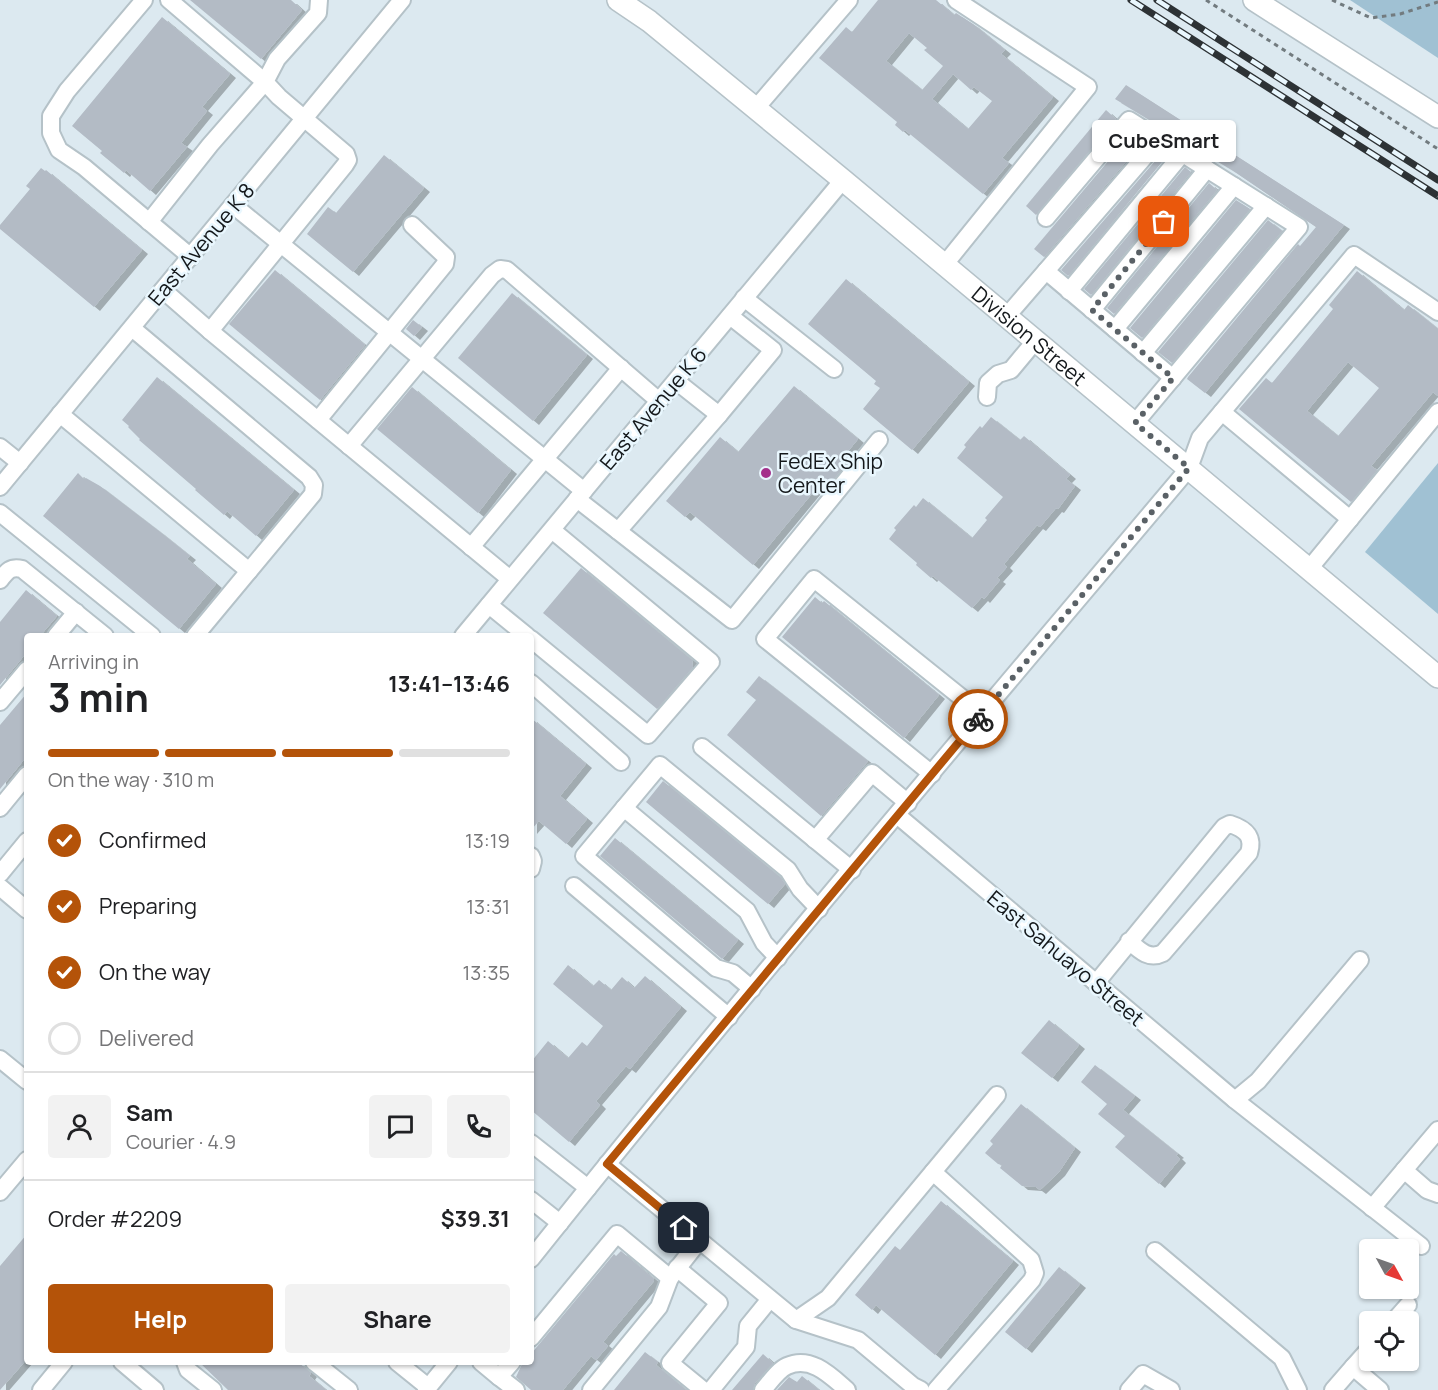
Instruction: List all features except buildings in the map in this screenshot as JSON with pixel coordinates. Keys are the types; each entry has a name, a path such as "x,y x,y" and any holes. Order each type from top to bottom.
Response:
{"main road":[{"name":"Division Street","path":"618,0 649,21 945,264 1438,677"},
{"path":"1254,0 1438,117"}],"street":[{"path":"144,0 67,91 51,116 51,133 59,150 84,167 190,257"},
{"path":"169,0 346,154 348,160 210,331"},
{"path":"149,222 210,145 265,82 277,59 318,13 319,0"},
{"name":"East Avenue K 8","path":"0,487 402,0"},
{"path":"756,108 849,0"},
{"path":"945,264 1088,87 956,0"},
{"path":"1047,218 1129,120 1299,227 1135,423"},
{"path":"1007,316 1160,139"},
{"path":"1069,291 1183,153"},
{"path":"1092,310 1207,169"},
{"name":"East Avenue K 6","path":"470,633 510,579 843,180"},
{"path":"1115,330 1234,186"},
{"path":"233,205 544,459 618,531 732,620 879,440"},
{"path":"1143,353 1266,206"},
{"path":"318,420 445,264 446,257 442,251 412,225"},
{"path":"534,1255 752,989 1189,468 1200,438 1354,255 1438,312"},
{"path":"349,446 492,275 500,269 507,270 659,401"},
{"path":"1046,271 1173,378"},
{"path":"163,290 510,579"},
{"path":"744,298 834,369"},
{"path":"618,531 773,350 730,316"},
{"path":"132,328 309,477 314,485 313,494 197,633"},
{"path":"987,397 988,383 998,374 1011,370 1036,340"},
{"path":"471,547 621,368"},
{"path":"676,381 719,415"},
{"path":"1222,412 1350,519"},
{"path":"1309,569 1438,412"},
{"path":"60,414 249,571"},
{"path":"0,447 20,463"},
{"path":"0,513 148,633"},
{"path":"534,641 648,735 711,662 552,530"},
{"path":"1,577 9,569 15,567 22,569 101,633"},
{"path":"932,774 765,639 814,579 982,714"},
{"path":"489,605 523,633"},
{"path":"58,633 76,612"},
{"path":"0,702 24,674"},
{"path":"534,685 621,762"},
{"path":"702,747 852,870"},
{"path":"752,989 733,973 716,968 584,856 660,765 788,870 800,889 819,909"},
{"name":"East Sahuayo Street","path":"816,840 872,773 902,809 1095,983 1235,1100 1421,1246"},
{"path":"0,807 24,779"},
{"path":"624,808 747,911 764,943 778,958"},
{"path":"1095,983 1224,827 1230,824 1248,834 1251,838 1249,853 1163,953 1149,956 1129,942"},
{"path":"0,874 24,845"},
{"path":"574,886 729,1017"},
{"path":"0,887 24,907"},
{"path":"1235,1100 1258,1081 1360,960"},
{"path":"0,1059 24,1079"},
{"path":"796,1320 828,1298 997,1095"},
{"path":"1372,1208 1438,1130"},
{"path":"534,1145 588,1188"},
{"path":"0,1192 24,1164"},
{"path":"607,1164 796,1320 858,1340 913,1386 921,1390"},
{"path":"1404,1170 1427,1190 1438,1194"},
{"path":"933,1173 1031,1260 1035,1273 1032,1280 936,1390"},
{"path":"534,1202 560,1223"},
{"path":"534,1334 617,1234 719,1303 670,1363 703,1390"},
{"path":"591,1390 659,1307 673,1273 699,1241"},
{"path":"1155,1251 1282,1358 1298,1390"},
{"path":"711,1390 746,1347 748,1326 770,1299"},
{"path":"1403,1311 1408,1305"},
{"path":"1333,1390 1359,1360"},
{"path":"764,1390 777,1373 788,1365 803,1364 820,1367 847,1390"},
{"path":"41,1390 62,1365"},
{"path":"126,1365 155,1390"},
{"path":"186,1365 188,1370 213,1390"},
{"path":"318,1365 349,1390"},
{"path":"400,1365 427,1389 447,1365"},
{"path":"485,1365 516,1390"},
{"path":"500,1377 510,1365"},
{"path":"1353,1367 1380,1390"},
{"path":"1129,1390 1143,1374 1171,1390"}],"path":[{"path":"1206,0 1438,149"},
{"path":"1332,0 1371,18 1400,14 1438,2"}],"shaded area":[{"path":"1350,0 1438,0 1438,58"},
{"path":"1438,463 1438,614 1365,552"}],"railway":[{"path":"1131,0 1438,196"},
{"path":"1157,0 1438,180"}],"way so far":[{"path":"978,719 1189,468 1135,423 1173,378 1092,310 1164,222"}],"place":[{"name":"CubeSmart","path":"1164,222"},
{"name":"FedEx Ship Center","path":"766,473"}],"route":[{"path":"684,1228 607,1164 978,719"}]}
